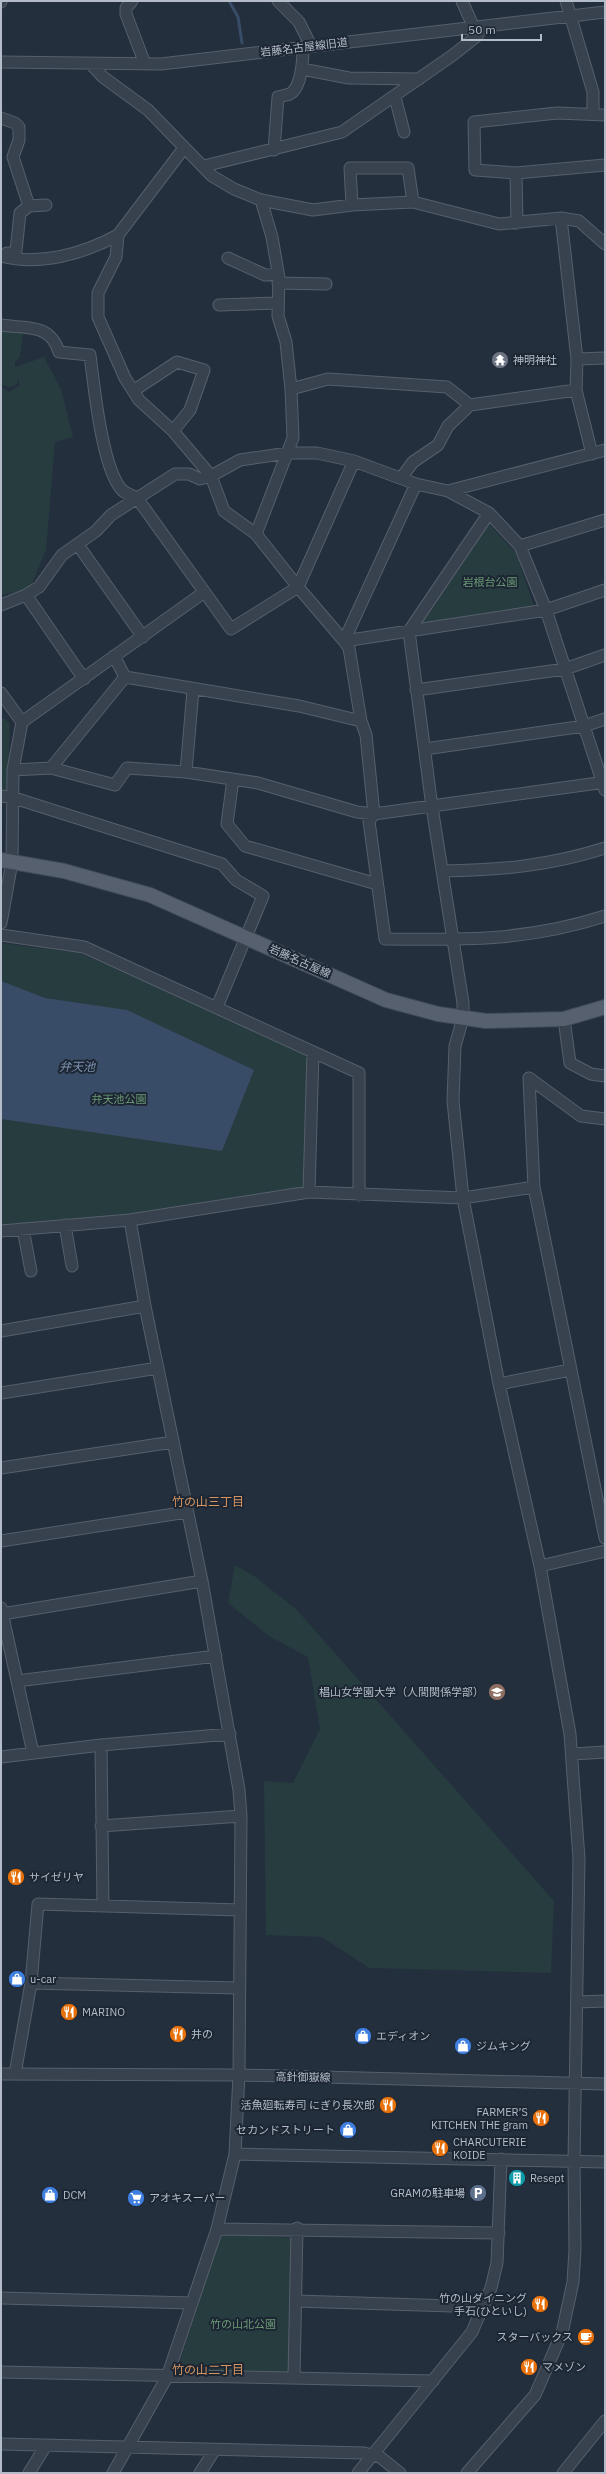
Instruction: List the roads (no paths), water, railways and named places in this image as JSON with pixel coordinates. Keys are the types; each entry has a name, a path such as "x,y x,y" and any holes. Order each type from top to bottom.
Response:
{"main road":[{"name":"岩藤名古屋線","path":"7,861 64,872 150,895 386,1000 438,1014 463,1018 517,1021 564,1019 605,1007"}],"street":[{"path":"132,1 126,8 126,14 145,64"},
{"path":"204,166 274,150 342,132 394,97 477,36 479,28 462,1"},
{"path":"566,1 593,92 593,114"},
{"path":"274,150 278,97 292,92 302,69 307,46 298,22 280,2"},
{"name":"岩藤名古屋線旧道","path":"1,62 161,64 307,46 479,28 570,15 605,12"},
{"path":"91,64 103,77 148,110 184,148 204,166 212,176 234,189 261,200 313,210 352,205 413,202 499,224 561,218 579,221 605,244"},
{"path":"302,69 350,78 419,79"},
{"path":"394,97 404,132"},
{"path":"605,115 557,113 474,122 475,170 516,173 605,165"},
{"path":"1,118 15,123 19,127 19,140 13,157 29,206"},
{"path":"3,257 43,259 66,255 104,243 118,235 184,148"},
{"path":"352,205 350,168 408,168 413,202"},
{"path":"516,173 517,223"},
{"path":"256,534 293,438 291,388 286,342 278,316 278,279 272,237 261,200"},
{"path":"3,257 8,253 14,253 16,251 20,213 29,206 46,205"},
{"path":"561,218 576,359 576,390 592,454"},
{"path":"118,235 116,256 98,293 98,317 114,355 133,391 139,400 172,431 211,476 224,511 256,534 349,648 361,721 366,735 374,814 369,821 385,939 452,940 507,938 568,928 605,916"},
{"path":"228,258 265,275 278,279 326,284"},
{"path":"219,305 278,303"},
{"path":"1,325 37,329 50,334 55,340 58,352 90,355 100,430 107,459 123,491 137,498 231,629 298,587 354,461"},
{"path":"576,359 605,358"},
{"path":"133,391 177,362 204,370 190,410 172,431"},
{"path":"291,388 328,379 447,387 470,405"},
{"path":"401,478 413,462 438,445 448,426 470,405 576,390"},
{"path":"448,491 605,450"},
{"path":"1,605 26,596 40,587 62,555 78,545 96,530 111,514 175,474 189,474 200,479 211,476 240,460 288,453 317,453 354,461 416,484 448,491 489,513 520,546 546,610 604,785 374,814 357,812 258,783 186,772 127,768 115,785 51,768 13,770"},
{"path":"344,641 416,484"},
{"path":"468,2473 535,2395 562,2333 573,2282 575,2250 574,2161 578,2002 579,1858 573,1754 540,1566 499,1384 463,1198 453,1101 455,1046 463,1018 463,1003 432,807 409,631 489,513"},
{"path":"520,546 605,520"},
{"path":"78,545 143,637"},
{"path":"344,641 546,610 605,590"},
{"path":"1,923 7,861 6,796 13,770 22,722 143,637 203,592"},
{"path":"26,596 84,679"},
{"path":"416,690 565,669 605,655"},
{"path":"114,656 125,677"},
{"path":"125,677 193,690 299,706 361,721"},
{"path":"51,768 125,677"},
{"path":"186,772 193,690"},
{"path":"1,693 22,722"},
{"path":"425,750 584,726 605,719"},
{"path":"233,780 227,824 245,846 377,884"},
{"path":"6,796 222,864 236,880 263,896 247,938 217,1007"},
{"path":"442,871 500,870 569,860 605,848"},
{"path":"1,935 84,947 359,1073 359,1195"},
{"path":"564,1019 570,1063 591,1074 605,1076"},
{"path":"309,1192 313,1052"},
{"path":"605,1119 581,1116 529,1078 534,1187 605,1538"},
{"path":"1,1231 130,1220 309,1192 463,1198 534,1187"},
{"path":"113,2473 129,2448 167,2377 217,2228 235,2154 239,2075 238,1988 241,1816 239,1790 202,1581 145,1306 130,1220"},
{"path":"65,1225 72,1266"},
{"path":"23,1229 31,1271"},
{"path":"1,1331 145,1306"},
{"path":"1,1393 158,1368"},
{"path":"499,1384 570,1370"},
{"path":"1,1468 173,1442"},
{"path":"1,1541 187,1512"},
{"path":"540,1566 605,1551"},
{"path":"33,1753 2,1611 202,1581"},
{"path":"17,1681 216,1656"},
{"path":"1,1757 101,1745 230,1734"},
{"path":"101,1745 103,1906"},
{"path":"573,1754 605,1752"},
{"path":"101,1826 241,1816"},
{"path":"15,2074 31,1983 38,1904 240,1910"},
{"path":"31,1983 238,1988"},
{"path":"578,2002 605,2001"},
{"name":"高針御嶽線","path":"1,2074 239,2075 605,2084"},
{"path":"235,2154 605,2162"},
{"path":"358,2473 472,2332 483,2307 497,2263 501,2159"},
{"path":"217,2228 297,2228 499,2233"},
{"path":"294,2377 297,2228"},
{"path":"1,2298 192,2303"},
{"path":"296,2302 483,2307"},
{"path":"1,2372 167,2377 294,2377 433,2381"},
{"path":"563,2473 605,2421"},
{"path":"1,2444 45,2447 364,2453 380,2457 400,2473"},
{"path":"29,2473 45,2447"},
{"path":"200,2473 214,2451"}],"water":[{"name":"弁天池","path":"1,981 45,998 127,1010 254,1070 222,1151 1,1119"}],"waterway":[{"path":"229,1 238,17 242,43"}],"place":[{"name":"神明神社","path":"500,360"},
{"name":"椙山女学園大学（人間関係学部）","path":"497,1692"},
{"name":"サイゼリヤ","path":"16,1877"},
{"name":"u-car","path":"17,1979"},
{"name":"MARINO","path":"69,2012"},
{"name":"井の","path":"178,2034"},
{"name":"エディオン","path":"363,2036"},
{"name":"ジムキング","path":"463,2046"},
{"name":"活魚廻転寿司 にぎり長次郎","path":"388,2105"},
{"name":"FARMER’S KITCHEN THE gram","path":"541,2118"},
{"name":"セカンドストリート","path":"348,2130"},
{"name":"CHARCUTERIE KOIDE","path":"440,2148"},
{"name":"Resept","path":"517,2178"},
{"name":"GRAMの駐車場","path":"478,2193"},
{"name":"DCM","path":"50,2195"},
{"name":"アオキスーパー","path":"136,2198"},
{"name":"竹の山ダイニング 手石(ひといし)","path":"540,2304"},
{"name":"スターバックス","path":"586,2337"},
{"name":"マメゾン","path":"529,2367"}],"district":[{"name":"竹の山三丁目","path":"208,1502"},
{"name":"竹の山二丁目","path":"208,2370"}],"park label":[{"name":"岩根台公園","path":"490,582"},
{"name":"弁天池公園","path":"119,1099"},
{"name":"竹の山北公園","path":"243,2324"}]}
